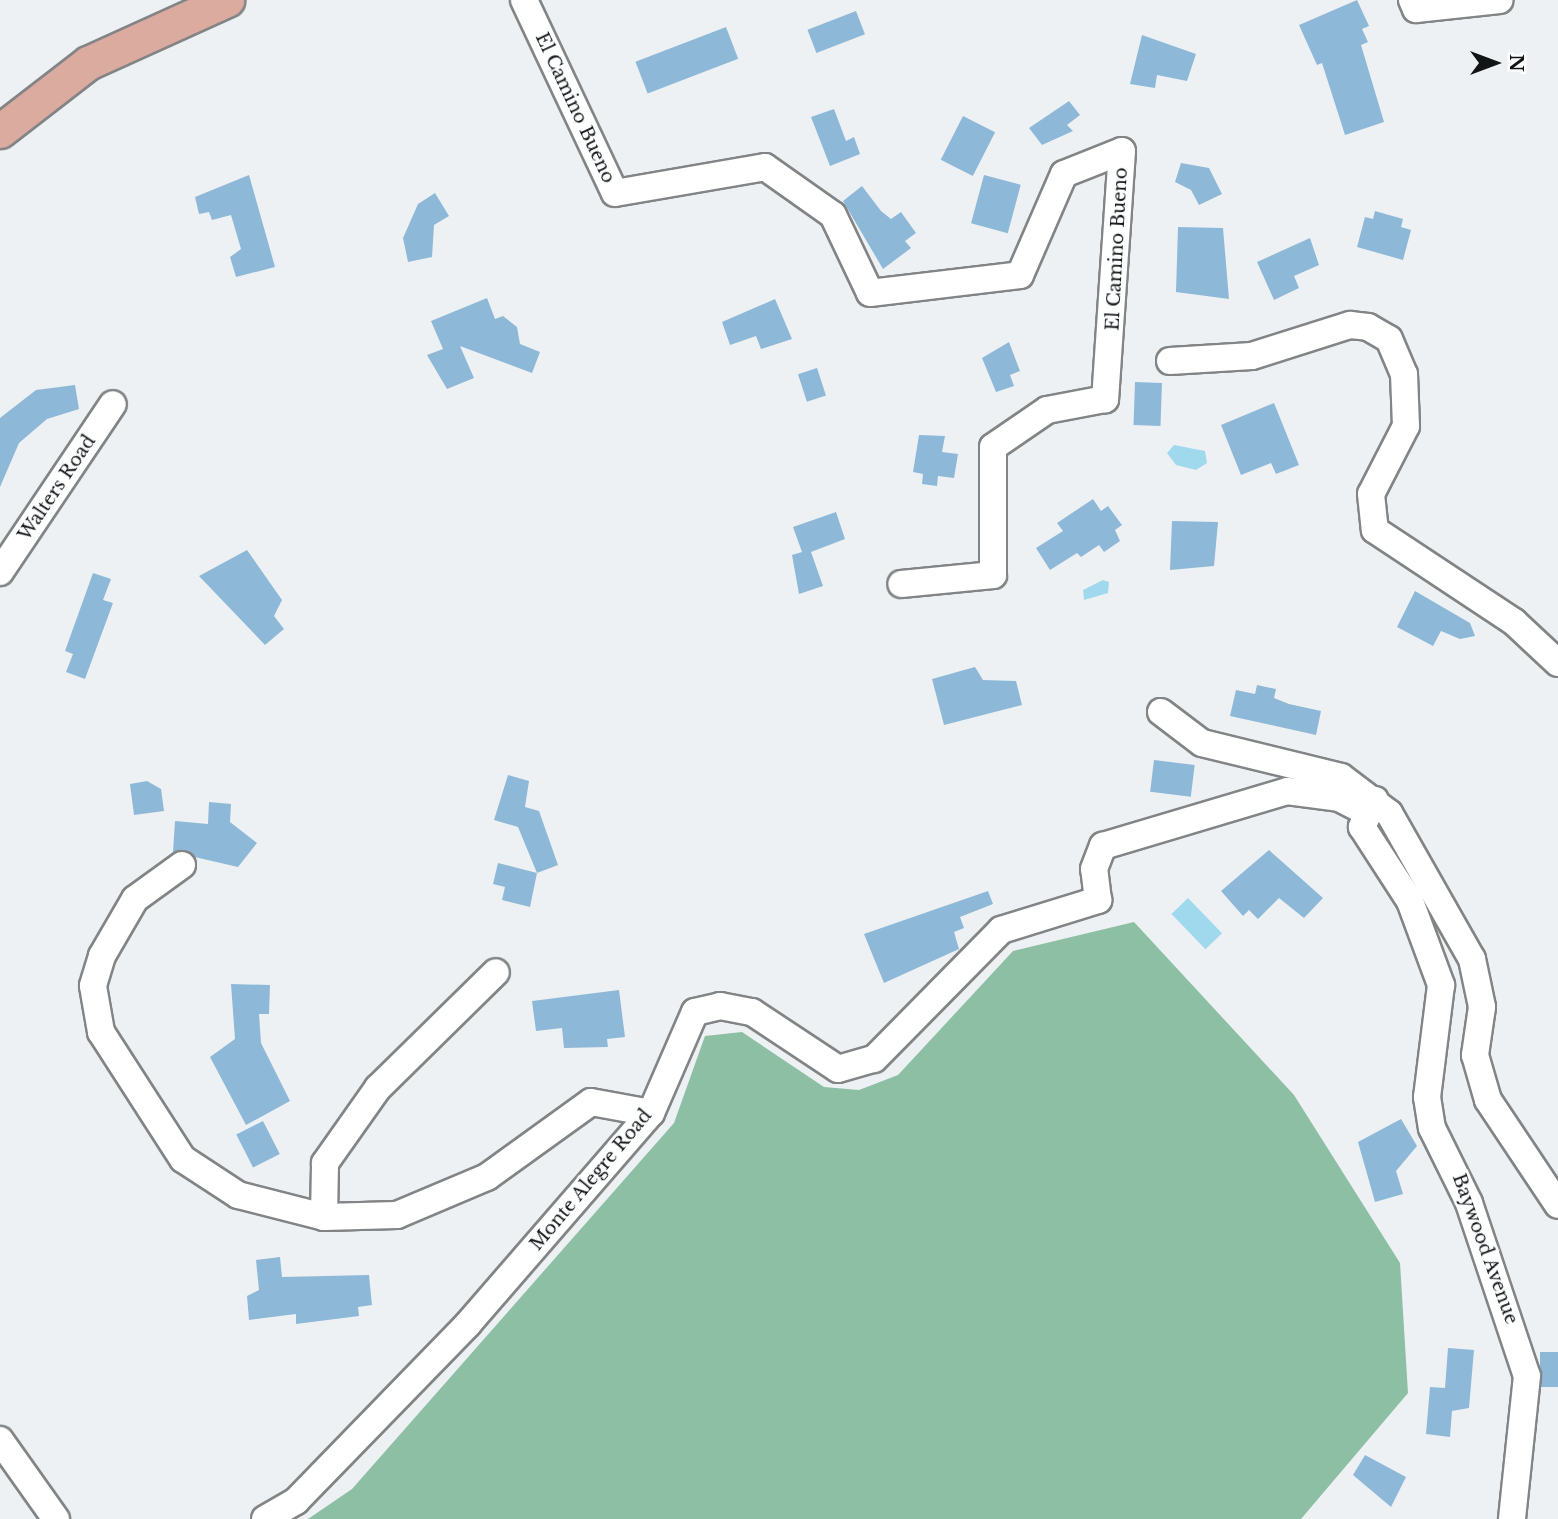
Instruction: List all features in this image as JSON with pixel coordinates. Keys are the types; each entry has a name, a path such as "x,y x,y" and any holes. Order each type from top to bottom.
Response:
{"main road":[{"path":"0,131 88,63 227,0"}],"street":[{"name":"El Camino Bueno","path":"524,0 615,193 765,167 833,215 870,293 1020,275 1064,174 1122,150 1105,399 1047,410 993,447 993,575 901,584"},
{"path":"1412,0 1416,9 1500,0"},
{"path":"1170,361 1239,359 1350,325 1368,327 1389,339 1404,373 1406,425 1371,494 1376,530 1514,622 1558,663"},
{"name":"Walters Road","path":"0,572 113,404"},
{"path":"1161,712 1202,743 1307,764 1370,805 1472,959 1482,1007 1475,1055 1488,1100 1558,1205"},
{"name":"Monte Alegre Road","path":"265,1519 296,1501 467,1324 651,1113 695,1013 720,1006 752,1012 838,1069 874,1059 1000,930 1098,900 1094,869 1103,846 1287,791 1370,805"},
{"name":"Baywood Avenue","path":"1370,805 1362,827 1392,867 1431,947 1441,985 1427,1097 1432,1128 1469,1203 1527,1376 1512,1519"},
{"path":"182,864 135,899 102,956 93,986 101,1032 183,1159 238,1195 324,1217 397,1215 487,1177 591,1102 651,1113"},
{"path":"324,1217 325,1163 378,1088 496,972"},
{"path":"0,1440 56,1519"}],"green space":[{"path":"1134,922 1294,1095 1400,1263 1408,1393 1301,1519 308,1519 352,1489 674,1123 705,1036 742,1032 824,1087 859,1090 898,1075 1013,951"}],"water":[{"path":"1174,445 1205,451 1207,463 1196,470 1176,465 1167,453"},
{"path":"1103,580 1109,582 1108,593 1084,600 1083,590"},
{"path":"1188,898 1222,933 1205,949 1171,914"}],"building":[{"path":"1357,0 1369,26 1362,29 1368,42 1361,45 1384,122 1345,135 1322,63 1317,65 1299,25"},
{"path":"856,11 865,34 816,53 807,30"},
{"path":"726,27 738,59 648,94 635,62"},
{"path":"1142,35 1196,54 1187,81 1157,75 1155,88 1130,84"},
{"path":"1069,101 1080,115 1067,125 1073,131 1042,145 1029,128"},
{"path":"834,109 846,141 854,137 860,154 830,166 811,117"},
{"path":"963,116 995,132 973,176 941,160"},
{"path":"1181,163 1209,168 1222,194 1199,205 1191,190 1175,182"},
{"path":"249,175 275,267 236,277 230,257 241,249 231,215 212,220 209,212 199,214 195,197"},
{"path":"984,175 1021,185 1008,233 971,223"},
{"path":"862,186 881,211 891,219 901,212 916,233 905,241 911,248 883,269 843,201"},
{"path":"435,193 449,216 434,225 432,257 408,262 403,238 418,204"},
{"path":"1375,211 1403,219 1401,227 1411,230 1403,260 1357,247 1365,217 1373,219"},
{"path":"1178,227 1223,228 1229,299 1176,292"},
{"path":"1310,238 1319,265 1294,276 1299,288 1274,300 1257,262"},
{"path":"487,298 495,319 503,316 517,327 520,344 540,352 532,373 460,346 474,378 447,389 427,355 443,349 431,321"},
{"path":"775,299 792,339 761,349 756,336 730,345 722,322"},
{"path":"1009,342 1020,371 1010,375 1014,386 996,392 982,358"},
{"path":"817,368 826,396 807,402 798,374"},
{"path":"1135,382 1162,383 1160,426 1133,425"},
{"path":"75,385 79,409 47,419 19,443 0,487 0,418 36,390"},
{"path":"1274,403 1299,465 1276,474 1271,463 1241,475 1221,425"},
{"path":"919,435 945,436 942,452 958,454 954,478 938,476 937,486 922,484 923,474 913,472"},
{"path":"1093,499 1101,511 1108,506 1122,525 1115,530 1120,541 1104,552 1099,545 1081,557 1077,553 1050,570 1036,548 1063,531 1057,523"},
{"path":"836,512 845,539 811,552 823,586 799,594 792,555 802,552 793,527"},
{"path":"1172,521 1218,522 1214,566 1170,570"},
{"path":"247,550 282,600 274,616 284,629 265,645 199,576"},
{"path":"93,573 111,579 103,600 113,603 85,679 66,672 73,654 65,651"},
{"path":"1415,591 1470,623 1475,636 1460,639 1441,631 1433,646 1397,627"},
{"path":"975,667 983,680 1016,681 1022,705 944,725 932,679"},
{"path":"1257,685 1276,689 1274,698 1321,711 1316,735 1230,716 1236,690 1255,694"},
{"path":"1154,760 1195,765 1191,797 1150,792"},
{"path":"508,775 529,781 525,807 539,811 558,865 537,873 518,827 494,820"},
{"path":"147,781 161,789 164,811 134,815 130,784"},
{"path":"209,802 231,804 230,822 257,843 238,867 173,852 175,821 208,824"},
{"path":"1269,850 1323,898 1304,918 1279,898 1258,919 1249,910 1243,916 1221,891"},
{"path":"498,863 537,873 530,907 502,900 505,887 493,884"},
{"path":"988,891 993,904 960,917 964,928 954,932 959,949 884,983 864,934"},
{"path":"231,984 270,985 269,1014 259,1014 261,1043 290,1101 246,1125 210,1057 235,1039"},
{"path":"619,990 625,1037 607,1039 608,1047 564,1048 562,1028 536,1031 532,1001"},
{"path":"1401,1119 1417,1146 1396,1171 1403,1194 1375,1202 1358,1142"},
{"path":"263,1121 280,1154 253,1168 236,1135"},
{"path":"280,1257 282,1277 369,1275 372,1305 358,1307 359,1316 296,1324 296,1314 249,1320 247,1296 259,1290 256,1260"},
{"path":"1448,1348 1474,1350 1469,1408 1452,1411 1450,1437 1426,1434 1430,1387 1445,1388"},
{"path":"1540,1352 1558,1352 1558,1387 1540,1387"},
{"path":"1365,1455 1406,1477 1391,1507 1353,1475"}]}
